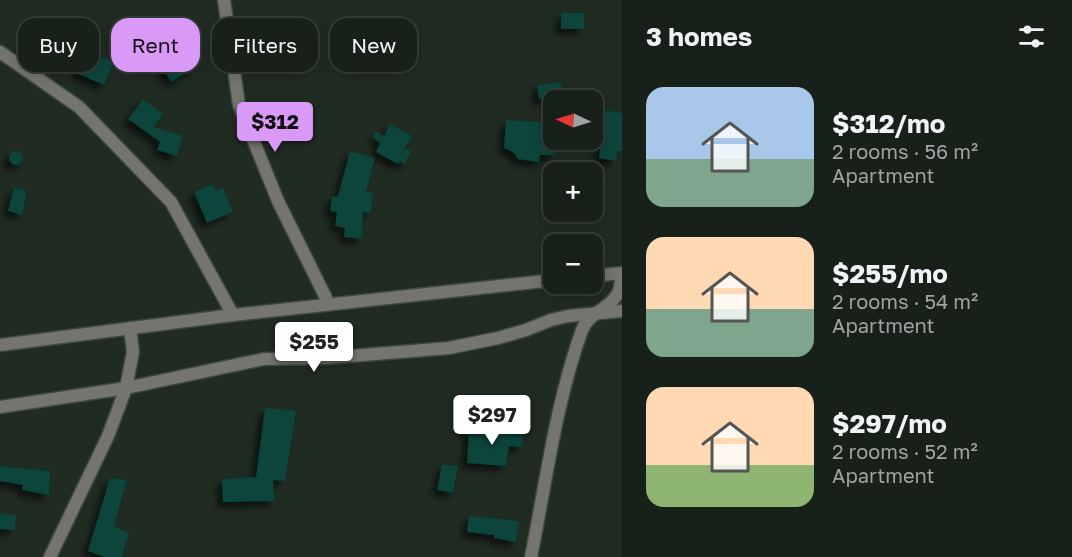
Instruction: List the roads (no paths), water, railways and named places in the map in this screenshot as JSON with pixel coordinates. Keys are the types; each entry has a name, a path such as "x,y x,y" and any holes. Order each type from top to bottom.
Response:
{"street":[{"path":"224,0 239,105 278,201 329,304"},
{"path":"0,52 79,107 171,202 233,315"},
{"path":"531,557 561,404 583,327 594,314 609,304 619,291 622,273 603,275"},
{"path":"0,345 233,315 543,281"},
{"path":"0,406 126,388 264,359 326,358 449,348 507,336 568,316 622,311"},
{"path":"52,556 108,436 126,388 133,352 130,328"}]}
